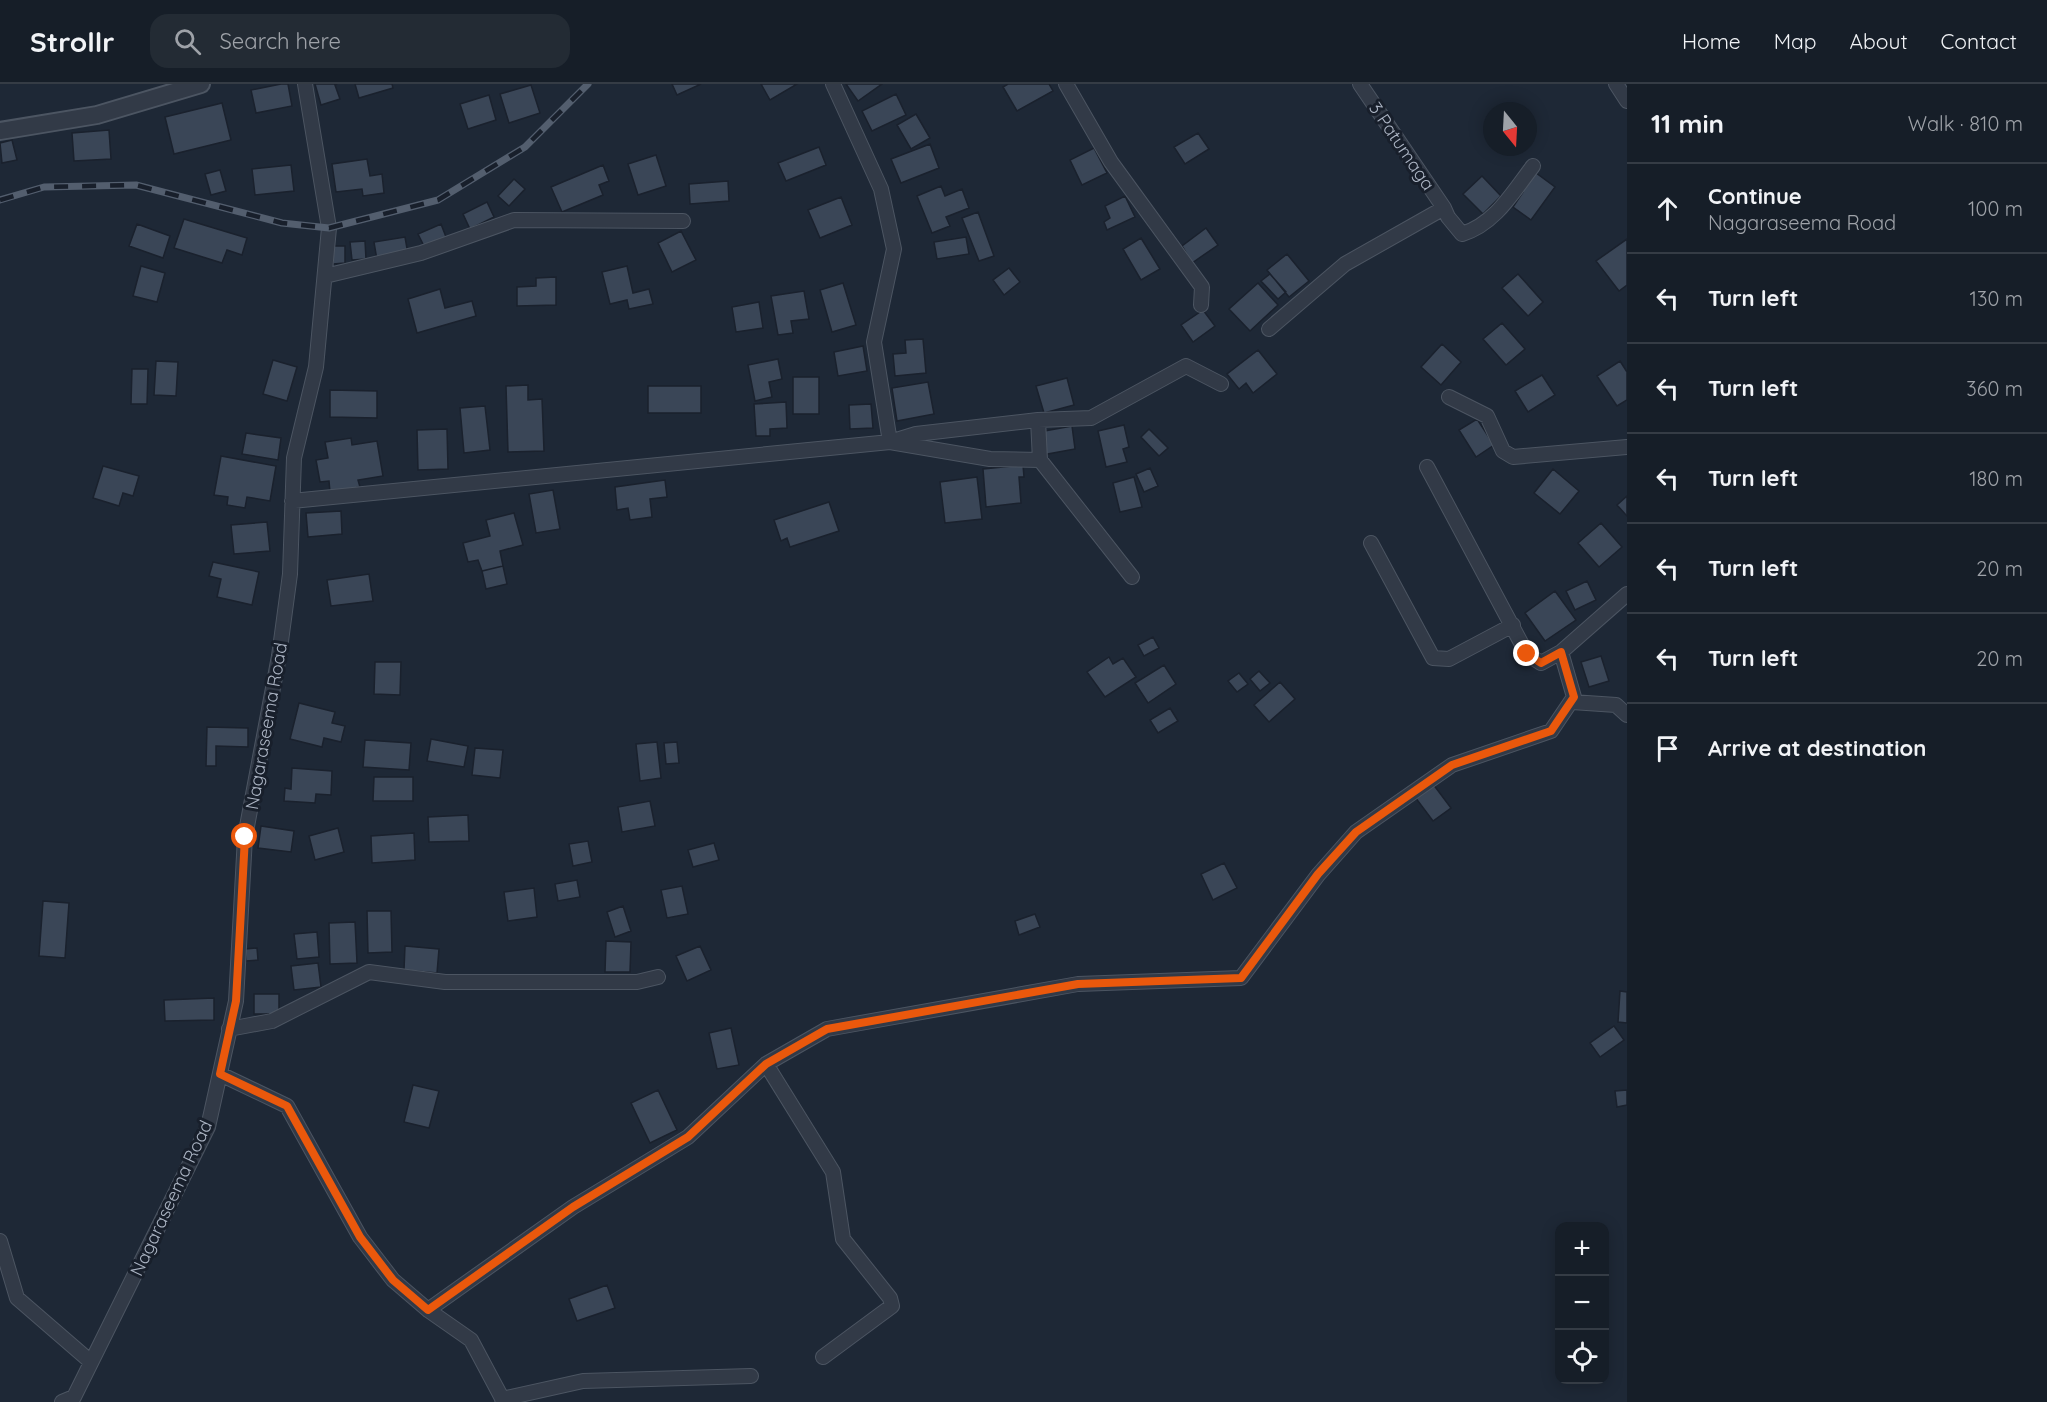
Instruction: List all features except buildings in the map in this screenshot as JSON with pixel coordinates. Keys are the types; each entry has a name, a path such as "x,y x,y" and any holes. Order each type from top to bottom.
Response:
{"street":[{"path":"0,130 97,115 201,84"},
{"name":"Nagaraseema Road","path":"70,1400 92,1362 208,1127 236,1001 245,837 279,656 290,573 294,458 316,367 329,228 305,84"},
{"path":"833,84 881,189 894,249 874,342 890,442"},
{"path":"1066,84 1112,162 1202,287 1201,305"},
{"name":"3 Patumaga","path":"1360,84 1448,217 1462,234 1476,230 1499,211 1533,166"},
{"path":"1616,84 1627,101"},
{"path":"1269,329 1345,264 1444,208"},
{"path":"325,276 421,253 514,219 683,221"},
{"path":"292,501 890,442 916,434 1038,420 1091,418 1186,366 1221,384"},
{"path":"1449,397 1487,416 1503,451 1513,457 1627,447"},
{"path":"1038,420 1040,460 1132,577"},
{"path":"890,442 990,459 1040,460"},
{"path":"1427,467 1527,654 1541,663 1561,652 1627,594"},
{"path":"1371,543 1433,658 1449,659 1513,625"},
{"path":"428,1310 573,1207 688,1137 766,1064 827,1029 1078,984 1241,978 1318,874 1356,832 1452,765 1551,731 1574,697 1561,652"},
{"path":"1572,702 1616,705 1627,715"},
{"path":"230,1029 272,1021 369,972 445,982 637,982 658,977"},
{"path":"766,1064 834,1172 843,1239 891,1298 892,1306 823,1357"},
{"path":"220,1074 287,1106 360,1237 393,1280 428,1310 471,1340 503,1400 583,1381 751,1376"},
{"path":"0,1241 17,1298 92,1362"}],"railway":[{"path":"0,200 44,187 136,185 282,223 329,228 438,200 525,147 588,84"}],"route":[{"path":"245,837 236,1001 220,1074 287,1106 360,1237 393,1280 428,1310 573,1207 688,1137 766,1064 827,1029 1078,984 1241,978 1318,874 1356,832 1452,765 1551,731 1574,697 1561,652 1541,663 1527,654"}]}
